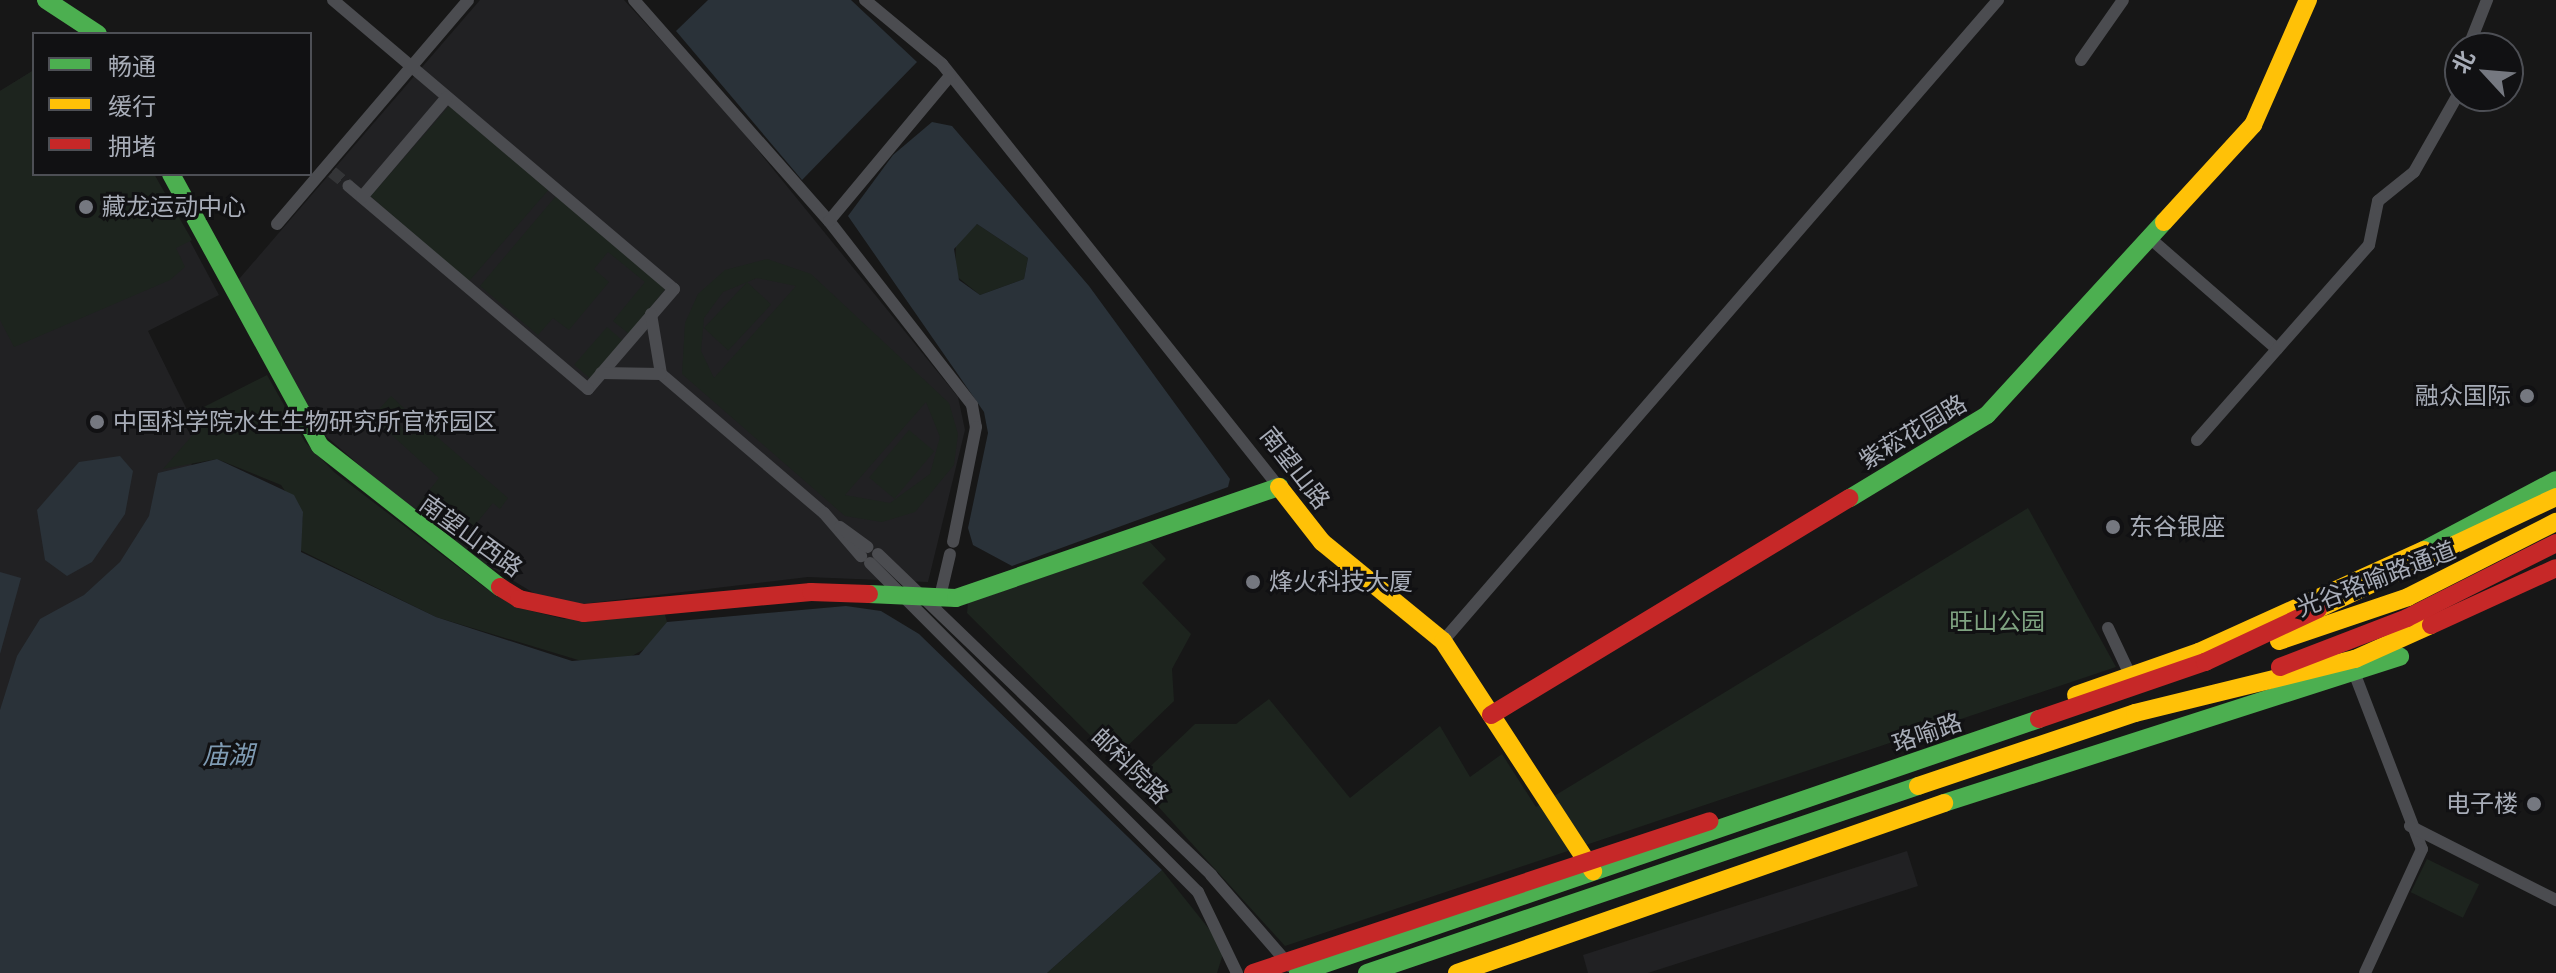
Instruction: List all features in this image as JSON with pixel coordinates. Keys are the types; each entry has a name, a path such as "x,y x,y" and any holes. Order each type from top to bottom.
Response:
{"main road":[{"path":"46,0 95,32"},
{"name":"紫菘花园路","path":"1491,715 1987,415 2152,240 2261,114 2308,0"},
{"name":"南望山西路","path":"172,176 320,446 507,593 584,613 811,592 907,597 933,606 994,589 1278,486"},
{"path":"2133,681 2502,514 2556,480"},
{"name":"南望山路","path":"1278,486 1322,542 1443,641 1590,867"},
{"name":"珞喻路","path":"1253,973 1293,969 2133,681 2205,662 2556,497"},
{"name":"光谷珞喻路通道","path":"2205,662 2408,597 2556,522"},
{"name":"光谷珞喻路通道","path":"2226,689 2407,618 2556,543"},
{"name":"珞喻路","path":"1367,973 2226,689 2352,667 2556,568"},
{"path":"1457,973 2031,773 2352,667 2400,657"}],"street":[{"path":"333,0 674,289 588,389 349,186"},
{"path":"277,224 329,169 468,0"},
{"path":"634,0 829,221 975,412 951,548 933,606"},
{"name":"南望山路","path":"865,0 954,81 1113,271 1278,486"},
{"path":"1443,641 1998,0"},
{"path":"2081,60 2123,0"},
{"path":"2474,32 2487,0"},
{"path":"829,221 954,81"},
{"path":"362,197 447,97"},
{"path":"2197,440 2369,245 2378,201 2414,172 2448,112"},
{"path":"2152,240 2277,349"},
{"path":"651,314 661,374 869,555 933,606 1198,892 1237,973"},
{"path":"601,373 661,374"},
{"path":"869,555 907,597"},
{"name":"邮科院路","path":"933,606 1211,875 1293,969"},
{"path":"2108,628 2133,681"},
{"path":"2352,667 2407,825 2422,849 2365,973"},
{"path":"2407,825 2556,900"}],"shaded area":[{"path":"480,0 624,0 726,111 958,397 965,430 928,582 808,577 582,604 537,595 449,542 314,426 233,286"},
{"name":"中国科学院水生生物研究所官桥园区","path":"32,71 32,176 155,176 219,295 148,331 197,430 186,500 0,760 0,91"},
{"path":"1907,851 1918,886 1648,973 1588,973 1583,955"}],"green space":[{"name":"藏龙运动中心","path":"32,71 32,176 155,176 192,240 176,248 185,267 170,280 14,347 0,320 0,91"},
{"path":"450,105 548,190 469,282 371,196"},
{"path":"556,196 666,288 629,334 613,321 645,282 608,252 594,269 609,282 569,330 553,318 538,335 480,286"},
{"path":"977,224 1028,258 1024,279 980,295 955,275 956,244"},
{"path":"767,259 811,274 949,403 958,434 954,465 915,512 882,522 845,516 682,374 685,323 698,294 725,270","holes":["757,278 796,286 714,378 701,351 704,318 723,292","926,402 940,437 930,474 890,503 845,495"]},
{"path":"747,282 771,305 728,351 704,328"},
{"path":"607,327 623,341 590,379 574,365"},
{"path":"267,375 305,442 334,472 484,587 519,608 564,619 664,611 667,622 655,643 623,661 588,663 436,617 298,549 303,517 281,485 217,459 163,469 197,430 190,414"},
{"path":"391,396 406,410 396,422 411,436 422,424 508,498 500,509 493,503 466,536 492,559 486,567 412,512 439,478 372,417"},
{"path":"909,430 934,451 894,499 869,477"},
{"name":"旺山公园","path":"2028,508 2116,667 1285,946 1135,781 1195,724 1236,724 1269,699 1350,798 1440,726 1470,777 1502,754 1536,807"},
{"path":"1149,541 1166,559 1142,583 1191,634 1172,669 1174,701 1114,759 967,613 968,603"},
{"path":"2427,859 2479,884 2463,918 2411,892"},
{"path":"1162,870 1217,939 1223,954 1217,973 1047,973"}],"water":[{"path":"708,0 851,0 917,62 802,180 676,31"},
{"path":"932,122 952,126 1089,286 1230,479 1228,487 1012,566 973,545 968,528 988,433 984,412 848,216 893,155","holes":["977,224 1028,258 1024,279 980,295 959,280 954,249"]},
{"path":"120,456 133,471 125,514 92,562 67,576 45,560 37,510 79,462"},
{"name":"庙湖","path":"217,459 294,495 303,512 301,552 436,617 572,661 639,655 667,622 846,606 881,611 919,634 1162,870 1047,973 0,973 0,710 17,656 40,619 84,595 120,562 149,516 158,473"},
{"path":"0,572 21,578 0,654"}],"tunnel":[{"path":"332,172 349,186"}],"traffic: fast":[{"path":"46,0 95,32"},
{"path":"172,176 320,446 500,587"},
{"path":"1850,498 1987,415 2164,222"},
{"path":"2424,550 2556,480"},
{"path":"869,594 956,598 1279,487"},
{"path":"1944,803 2400,657"},
{"path":"1298,973 2039,719"},
{"path":"1367,973 1918,786"}],"traffic: slow":[{"path":"2164,222 2253,125 2308,0"},
{"path":"1279,487 1322,542 1443,641 1593,871"},
{"path":"2318,609 2556,497"},
{"path":"2279,641 2408,597 2556,522"},
{"path":"2076,695 2199,652 2424,550"},
{"path":"1918,786 2135,713 2355,659 2431,625"},
{"path":"1457,973 1944,803"}],"traffic: jam":[{"path":"1491,715 1850,498"},
{"path":"2280,667 2407,618 2556,543"},
{"path":"2431,625 2556,568"},
{"path":"500,587 519,599 584,613 811,592 869,594"},
{"path":"2039,719 2205,662 2318,609"},
{"path":"1253,973 1709,821"}],"place":[{"name":"藏龙运动中心","path":"86,207"},
{"name":"融众国际","path":"2527,396"},
{"name":"中国科学院水生生物研究所官桥园区","path":"97,422"},
{"name":"东谷银座","path":"2113,527"},
{"name":"烽火科技大厦","path":"1253,582"},
{"name":"电子楼","path":"2534,804"}]}
